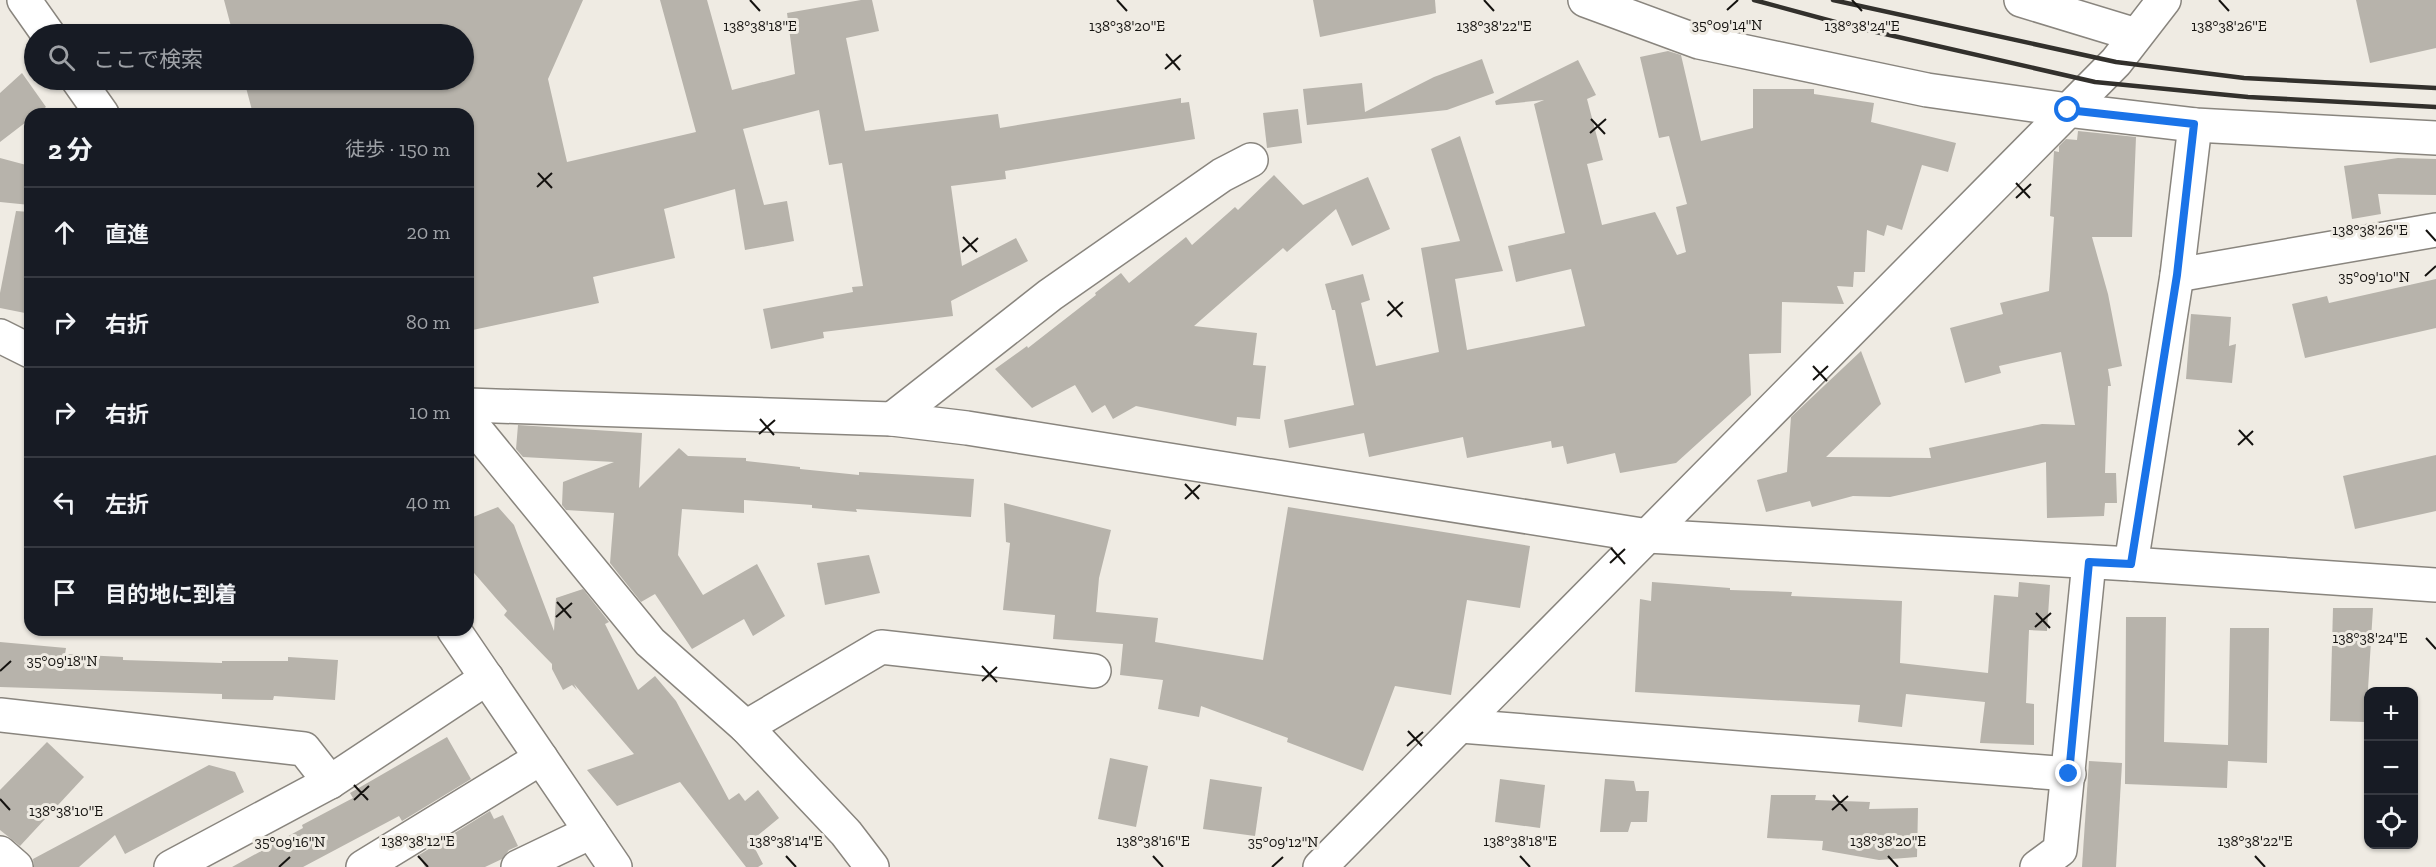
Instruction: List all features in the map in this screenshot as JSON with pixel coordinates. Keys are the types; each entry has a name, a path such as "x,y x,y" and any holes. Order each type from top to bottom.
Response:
{"street":[{"path":"24,0 41,24"},
{"path":"1585,0 1699,42 1927,90 2068,110 2194,124 2436,138"},
{"path":"2021,0 2136,35"},
{"path":"1320,867 2116,62 2164,0"},
{"path":"85,90 98,108"},
{"path":"2131,564 2177,275 2194,124"},
{"path":"892,419 1050,295 1221,176 1251,160"},
{"path":"2177,275 2436,230"},
{"path":"0,336 24,348"},
{"path":"474,405 892,419 991,432 1648,536 2131,564 2436,585"},
{"path":"474,427 650,642 746,727 846,833 872,867"},
{"path":"2037,867 2060,850 2089,562"},
{"path":"458,636 615,867"},
{"path":"746,727 881,647 1094,671"},
{"path":"171,867 330,782 487,678"},
{"path":"0,715 304,749 330,782"},
{"path":"1461,726 2069,774"},
{"path":"363,867 541,758"},
{"path":"518,867 591,832"},
{"path":"0,852 16,867"}],"building":[{"path":"224,0 583,0 548,79 567,162 696,132 660,0 707,0 732,90 795,74 787,13 872,0 879,31 846,38 865,131 998,114 1000,128 1181,98 1181,103 1189,102 1195,139 1005,171 1006,179 951,186 962,266 1016,238 1028,261 951,301 953,316 823,332 824,338 771,349 763,309 853,292 852,287 863,286 842,163 829,165 819,110 743,129 764,205 787,201 794,241 745,250 735,189 664,209 675,258 593,277 599,303 474,330 474,108 251,108 247,90 474,90 474,24 230,24"},
{"path":"1313,0 1435,0 1436,13 1320,37"},
{"path":"2356,0 2436,0 2436,48 2370,63"},
{"path":"1668,51 1681,55 1701,141 1753,128 1753,89 1814,89 1814,94 1874,103 1871,122 1956,143 1948,172 1922,165 1902,230 1887,225 1884,236 1867,230 1865,272 1854,272 1853,287 1837,286 1844,304 1782,302 1781,353 1749,354 1751,395 1676,463 1620,473 1615,453 1567,464 1563,446 1552,448 1551,441 1467,458 1463,437 1369,457 1364,433 1289,448 1284,420 1354,405 1335,310 1332,310 1325,284 1363,274 1370,300 1361,303 1376,366 1439,352 1421,248 1460,241 1431,149 1460,136 1503,271 1455,279 1467,350 1585,326 1571,269 1516,282 1508,246 1565,233 1534,104 1544,100 1496,105 1495,101 1578,60 1596,95 1587,99 1603,160 1587,164 1602,225 1655,212 1677,255 1686,252 1676,207 1687,204 1669,136 1659,138 1640,57"},
{"path":"1482,59 1494,93 1447,110 1307,125 1303,89 1362,83 1365,112 1434,77"},
{"path":"22,73 24,90 34,90 46,107 24,108 24,124 0,142 0,93"},
{"path":"1298,109 1302,143 1267,148 1263,113"},
{"path":"2078,131 2136,137 2132,237 2092,237 2108,294 2122,366 2108,369 2111,386 2108,386 2105,473 2116,473 2117,503 2105,503 2104,516 2047,518 2046,462 1890,497 1853,496 1812,507 1810,501 1766,512 1757,480 1787,472 1791,417 1861,351 1881,404 1826,457 1931,458 1929,448 2042,424 2075,425 2061,352 1999,366 2001,373 1965,383 1950,328 2003,314 2000,303 2049,291 2054,217 2050,216 2054,151 2059,152 2059,146 2066,139 2077,140"},
{"path":"0,158 24,164 24,204 0,202"},
{"path":"2398,158 2436,159 2436,195 2378,194 2381,214 2352,219 2344,166"},
{"path":"1274,175 1303,205 1368,177 1390,229 1352,246 1336,209 1287,252 1283,248 1194,326 1257,333 1253,365 1266,366 1260,419 1237,417 1236,426 1136,406 1113,419 1105,405 1092,413 1075,385 1032,408 995,369 1027,346 1028,348 1121,273 1129,283 1186,237 1192,245 1235,207 1238,210"},
{"path":"16,211 24,212 24,313 0,308 0,293"},
{"path":"2436,279 2436,328 2305,358 2292,304 2327,296 2329,303"},
{"path":"2191,314 2231,317 2229,346 2236,344 2232,383 2186,379"},
{"path":"518,425 642,433 639,488 679,448 688,456 746,458 746,461 800,467 800,469 859,475 859,472 974,479 971,517 856,509 857,512 812,508 812,505 744,500 744,513 682,509 678,555 703,595 757,564 785,616 753,636 744,619 692,649 655,594 641,602 610,563 614,513 566,510 562,505 563,482 614,462 523,457 516,449"},
{"path":"2436,455 2436,511 2355,529 2343,476"},
{"path":"1004,503 1111,530 1099,578 1096,612 1158,618 1155,642 1263,660 1288,507 1530,546 1520,608 1467,600 1451,695 1395,686 1363,771 1287,742 1288,738 1201,706 1199,717 1158,709 1163,680 1120,675 1123,644 1053,639 1055,615 1003,610 1010,543 1006,542"},
{"path":"498,507 514,525 554,631 556,598 583,589 609,622 605,624 638,690 655,676 676,701 729,800 739,793 745,801 758,790 779,818 751,841 763,864 758,867 746,867 680,782 617,806 587,770 634,754 574,684 577,690 572,685 563,690 552,669 552,664 504,615 507,611 474,573 474,517"},
{"path":"869,555 880,593 825,605 817,563"},
{"path":"1652,582 1730,588 1730,590 1792,592 1791,596 1902,601 1900,663 1988,673 1994,595 2018,597 2019,582 2050,585 2047,631 2029,630 2026,703 2034,704 2034,745 1980,743 1985,702 1906,694 1902,727 1858,722 1860,705 1635,692 1640,599 1651,601"},
{"path":"2333,608 2373,608 2368,687 2364,687 2364,722 2330,721"},
{"path":"2126,617 2166,617 2164,742 2228,745 2230,628 2269,628 2267,763 2228,761 2228,759 2227,788 2125,784"},
{"path":"0,642 66,648 65,654 123,657 123,660 222,663 222,661 288,661 288,657 338,660 335,700 274,696 273,700 222,699 222,694 0,687"},
{"path":"447,737 471,779 402,821 399,816 303,867 232,867 303,828 302,825 353,798 350,793"},
{"path":"47,742 84,777 20,846 0,830 0,790"},
{"path":"1110,758 1148,766 1136,827 1098,819"},
{"path":"2089,761 2122,763 2116,867 2082,867"},
{"path":"209,765 235,772 244,792 125,854 115,835 79,867 34,867 33,859"},
{"path":"1210,779 1262,787 1255,836 1203,829"},
{"path":"1500,779 1545,785 1540,828 1495,822"},
{"path":"1605,779 1634,781 1636,791 1649,791 1647,822 1631,822 1628,832 1600,832"},
{"path":"1771,795 1816,795 1815,800 1870,802 1869,809 1918,808 1917,857 1879,860 1822,850 1823,841 1767,838"},
{"path":"490,811 494,819 503,815 518,846 509,850 502,859 485,867 425,867 419,855"}],"railway":[{"path":"1754,0 1850,26 2095,82 2248,97 2436,107"},
{"path":"1833,0 2116,62 2244,78 2436,88"}],"route":[{"path":"2068,110 2194,124 2177,275 2131,564 2089,562 2069,774"}]}
